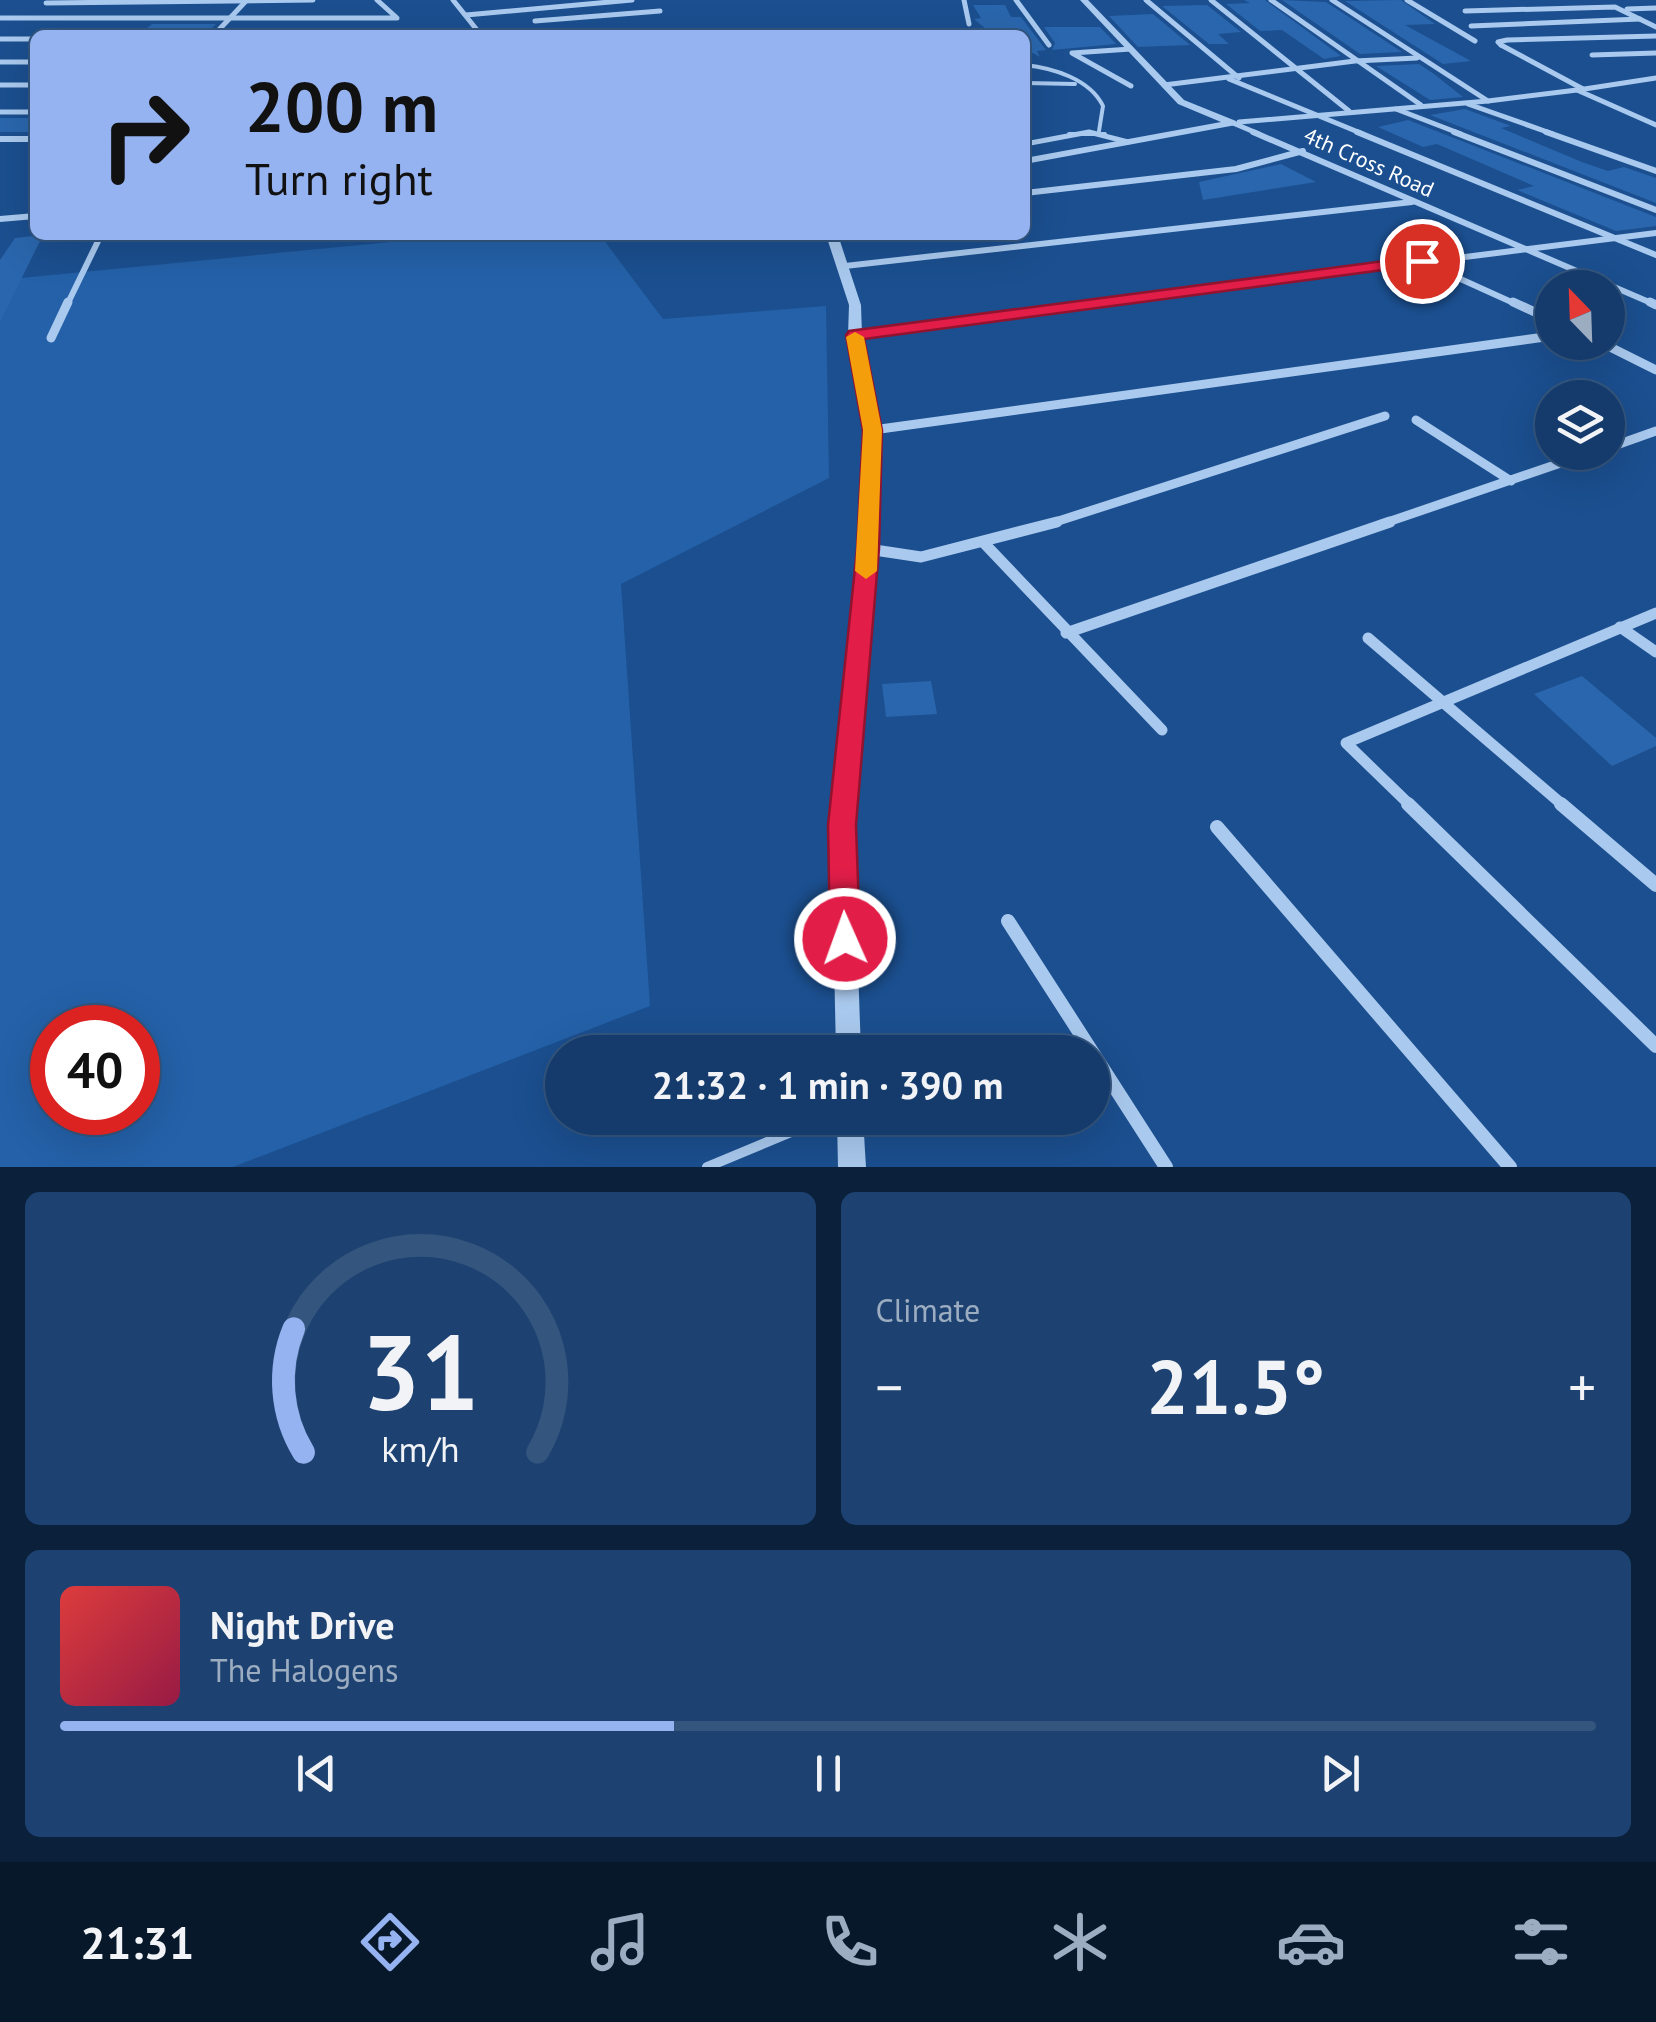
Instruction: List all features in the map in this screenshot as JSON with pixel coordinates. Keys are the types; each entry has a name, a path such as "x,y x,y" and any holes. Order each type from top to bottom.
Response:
{"street":[{"path":"46,3 313,0"},
{"path":"0,18 397,18 376,0"},
{"path":"453,0 477,30"},
{"path":"466,15 632,0"},
{"path":"964,0 969,24"},
{"path":"1016,0 1049,45"},
{"path":"1084,0 1181,102 1233,123"},
{"path":"1146,0 1239,78"},
{"path":"1212,0 1349,111"},
{"path":"1271,0 1421,105"},
{"path":"1332,0 1488,101"},
{"path":"1407,0 1475,41"},
{"path":"218,30 246,1"},
{"path":"1465,11 1656,8"},
{"path":"1622,9 1656,27"},
{"path":"525,10 543,30"},
{"path":"535,21 660,12"},
{"path":"1471,26 1641,19"},
{"path":"1656,36 1498,42 1580,89 1656,125"},
{"path":"0,39 30,39"},
{"path":"1131,49 1072,53 1131,86"},
{"path":"1592,55 1656,53"},
{"path":"1164,85 1229,80 1356,61 1418,58"},
{"path":"0,62 30,62"},
{"path":"1030,160 1233,123 1488,101 1656,78"},
{"path":"1229,80 1656,255"},
{"path":"0,85 30,85"},
{"path":"1463,102 1656,170"},
{"path":"1396,109 1656,210"},
{"path":"0,112 30,112"},
{"name":"4th Cross Road","path":"1233,123 1656,305"},
{"path":"0,139 30,139"},
{"path":"1030,192 1236,169 1303,150"},
{"path":"846,266 1412,202"},
{"path":"1,220 30,216"},
{"path":"855,335 1522,247 1656,233"},
{"path":"51,338 99,240"},
{"path":"834,240 846,266 855,304 855,335 872,430 868,549 842,825 848,1035"},
{"path":"1422,261 1535,312"},
{"path":"872,430 1535,338"},
{"path":"1625,354 1656,370"},
{"path":"868,549 921,557 1038,528 1385,416"},
{"path":"1416,420 1511,481"},
{"path":"1625,442 1656,431"},
{"path":"1066,633 1542,470"},
{"path":"983,542 1162,730"},
{"path":"1656,613 1346,743 1656,1046"},
{"path":"1620,627 1656,652"},
{"path":"1368,638 1656,885"},
{"path":"1217,828 1510,1167"},
{"path":"1008,921 1166,1167"},
{"path":"851,1135 852,1167"}],"lane":[{"path":"1030,66 1051,69 1097,96 1103,106 1099,131"},
{"path":"1030,83 1080,84"},
{"path":"1030,143 1099,131 1128,142"},
{"path":"708,1167 784,1135"}],"shaded area":[{"path":"412,240 604,240 663,319 826,306 829,478 621,584 650,1006 575,1035 545,1035 545,1047 233,1167 0,1167 0,280"}],"building":[{"path":"1244,0 1265,0 1341,56 1324,59 1282,30 1260,31 1226,4 1250,3"},
{"path":"1282,0 1326,2 1402,52 1360,54"},
{"path":"1401,0 1435,24 1405,25 1471,61 1443,64 1345,1"},
{"path":"973,5 1005,5 1011,17 1021,17 1046,50 1037,51 1040,57 1030,52 1030,30 987,30 974,19 981,18"},
{"path":"1207,5 1241,32 1218,34 1229,44 1209,44 1162,6"},
{"path":"1153,14 1190,45 1138,47 1109,16"},
{"path":"152,24 216,24 210,30 145,30"},
{"path":"1044,27 1100,27 1116,44 1052,50 1055,43"},
{"path":"1419,64 1463,97 1430,100 1376,66"},
{"path":"1465,109 1511,126 1501,128 1582,162 1608,171 1624,167 1656,178 1656,203 1430,115"},
{"path":"0,118 30,118 30,132 0,132"},
{"path":"1408,120 1656,217 1656,226 1616,231 1517,190 1534,186 1437,144 1423,147 1378,127"},
{"path":"1281,164 1316,182 1203,200 1199,182"},
{"path":"15,238 41,240 0,322 0,260"},
{"path":"1582,676 1656,738 1656,746 1612,766 1534,694"},
{"path":"931,681 937,714 886,717 882,684"}],"slow traffic":[{"path":"855,337 872,430 866,571"}],"route":[{"path":"845,939 842,825 868,549 872,430 855,335 1422,261"}]}
